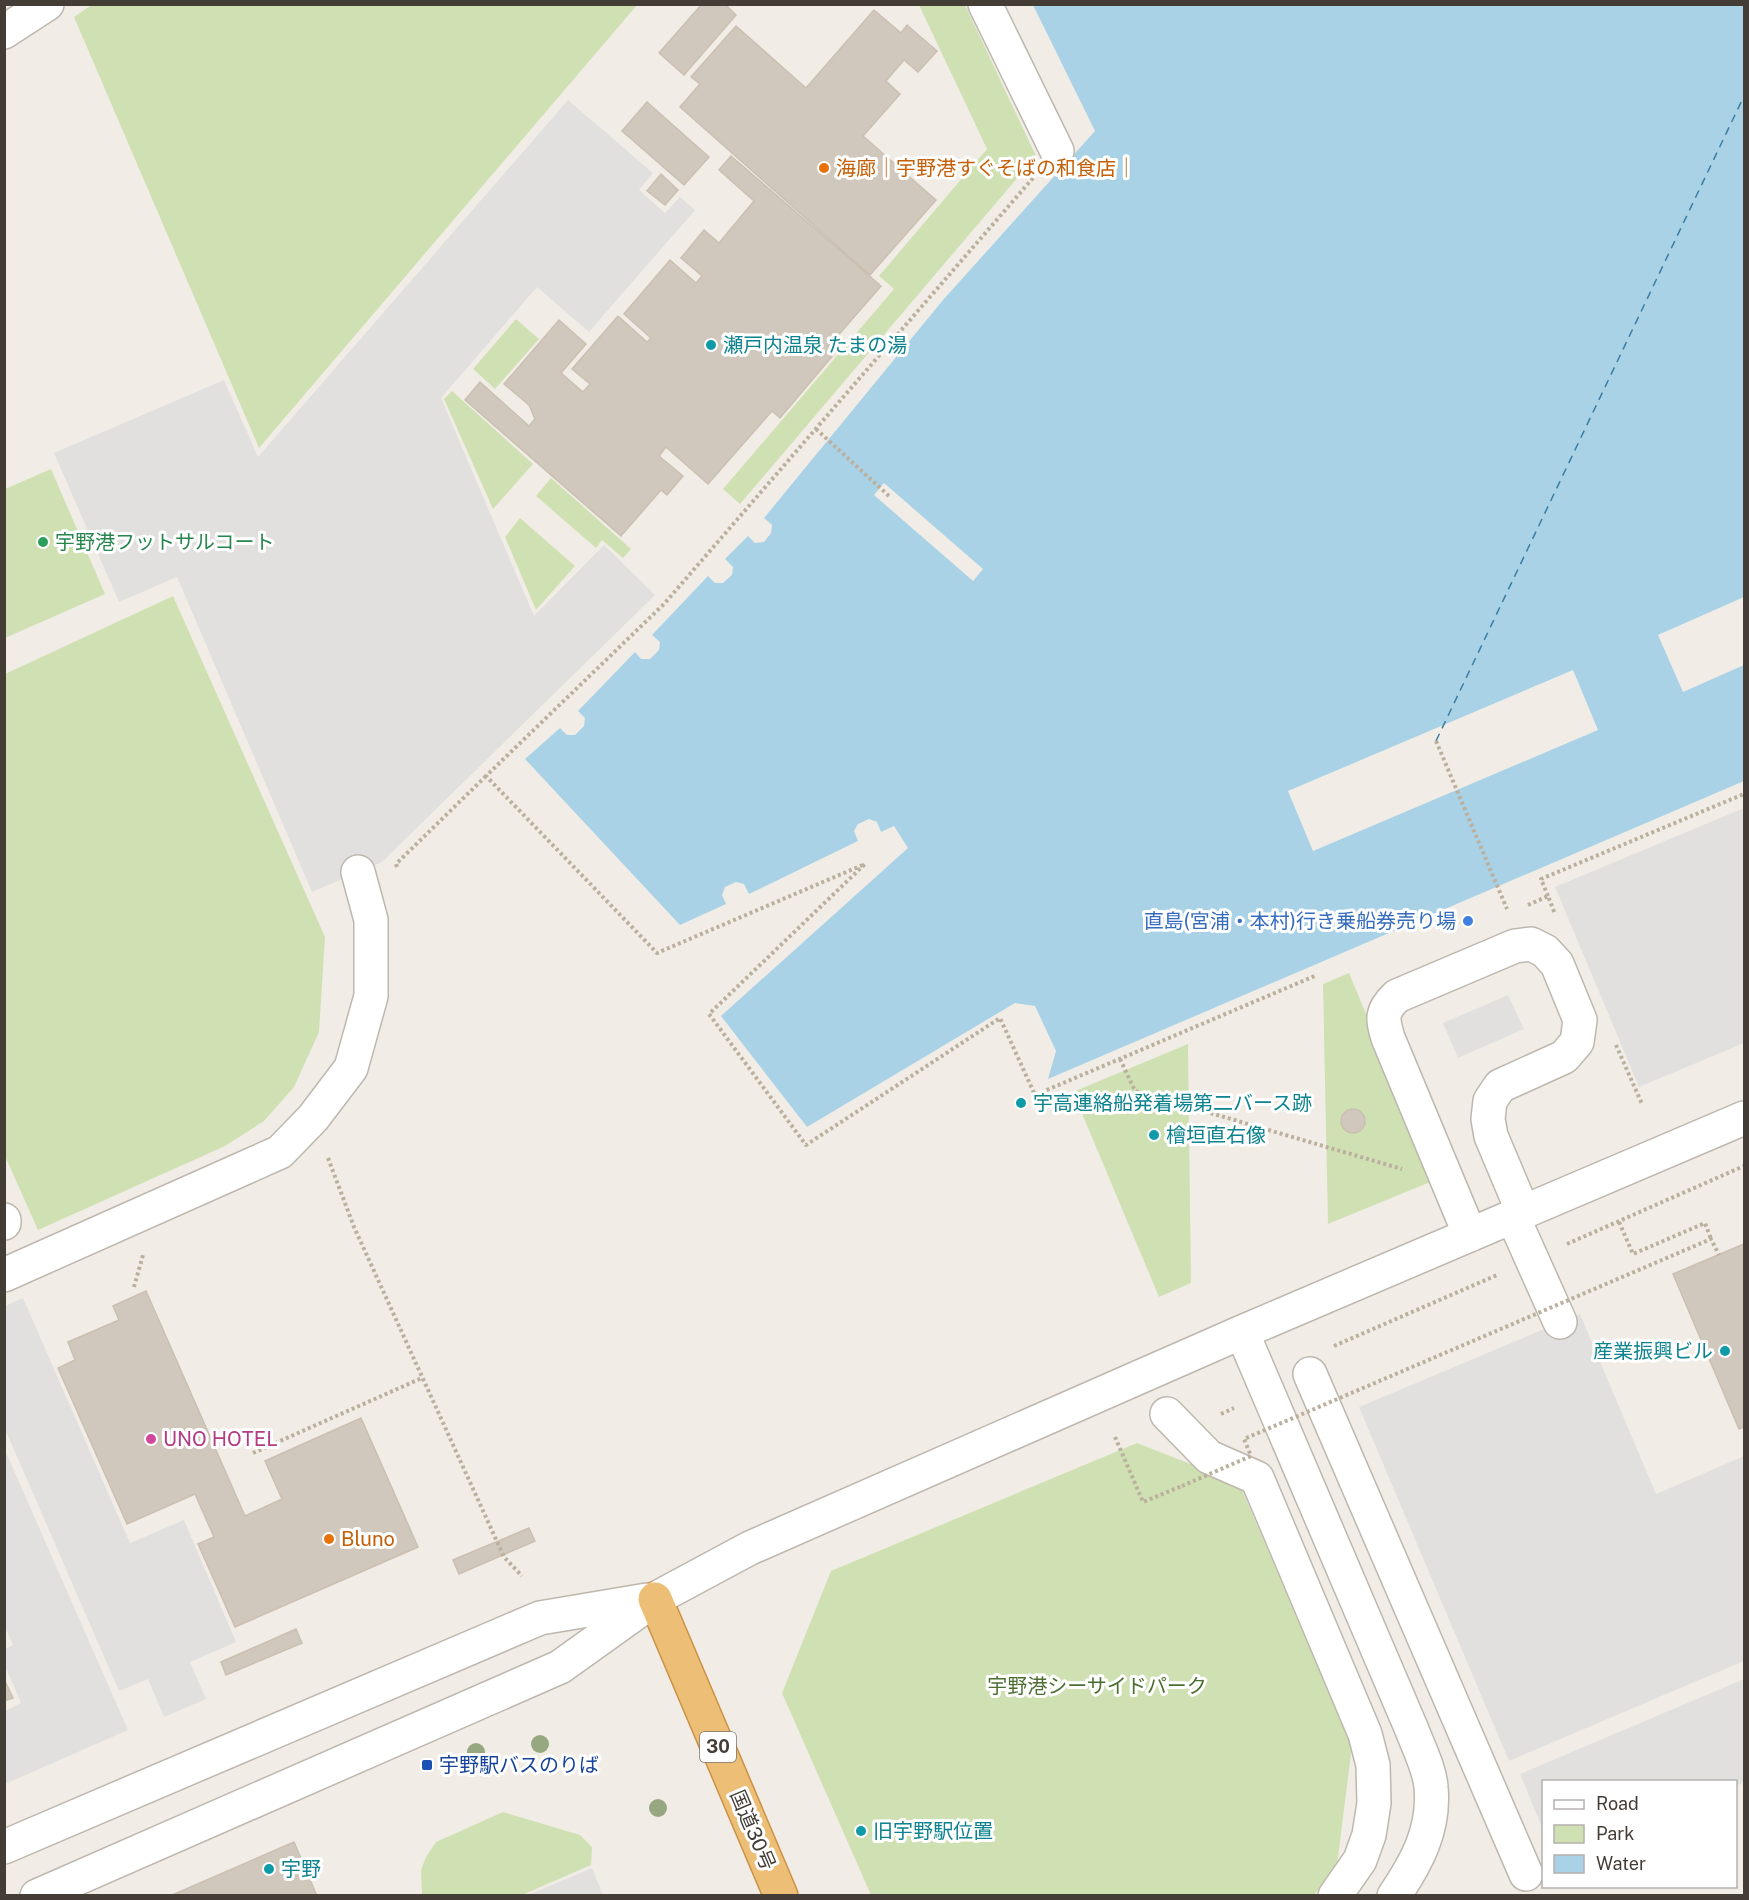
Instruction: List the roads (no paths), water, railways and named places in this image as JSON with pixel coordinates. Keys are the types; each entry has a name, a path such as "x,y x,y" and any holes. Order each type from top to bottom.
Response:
{"highway":[{"name":"国道30号","path":"655,1599 781,1896"}],"street":[{"path":"4,32 47,4"},
{"path":"985,4 1057,151"},
{"path":"4,1275 280,1152 313,1118 351,1068 372,996 370,920 358,872"},
{"path":"1470,1235 1382,1019 1387,1005 1398,996 1515,946 1531,944 1545,951 1557,964 1580,1020 1577,1042 1564,1057 1500,1086 1490,1101 1488,1119 1491,1136 1518,1215 1560,1322"},
{"path":"37,1896 560,1667 655,1599 750,1548 1242,1332 1744,1118"},
{"path":"1242,1332 1412,1730 1431,1785 1431,1818 1420,1855 1394,1896"},
{"path":"1310,1374 1526,1874"},
{"path":"1167,1414 1209,1457 1257,1478 1365,1734 1373,1765 1374,1803 1369,1835 1360,1860 1335,1896"},
{"path":"4,1847 540,1618 655,1599"}],"water":[{"path":"1033,5 1744,5 1744,781 1048,1079 1056,1051 1035,1006 1015,1003 807,1127 721,1016 908,848 894,826 881,832 877,822 869,819 858,824 854,831 858,841 749,894 744,884 736,882 725,887 722,895 726,904 680,925 525,759 560,728 567,735 575,735 584,726 585,718 578,711 635,652 641,659 650,659 659,650 660,642 652,635 708,576 715,583 723,583 732,575 733,567 725,559 748,536 755,543 764,542 771,533 772,525 764,518 943,300 1095,131"}],"place":[{"name":"海廊│宇野港すぐそばの和食店│","path":"824,168"},
{"name":"瀬戸内温泉 たまの湯","path":"711,345"},
{"name":"宇野港フットサルコート","path":"43,542"},
{"name":"直島(宮浦・本村)行き乗船券売り場","path":"1468,921"},
{"name":"宇高連絡船発着場第二バース跡","path":"1021,1103"},
{"name":"檜垣直右像","path":"1154,1135"},
{"name":"産業振興ビル","path":"1725,1351"},
{"name":"UNO HOTEL","path":"151,1439"},
{"name":"Bluno","path":"329,1539"},
{"name":"宇野駅バスのりば","path":"427,1765"},
{"name":"旧宇野駅位置","path":"861,1831"},
{"name":"宇野","path":"269,1869"}],"park label":[{"name":"宇野港シーサイドパーク","path":"1097,1686"}]}
